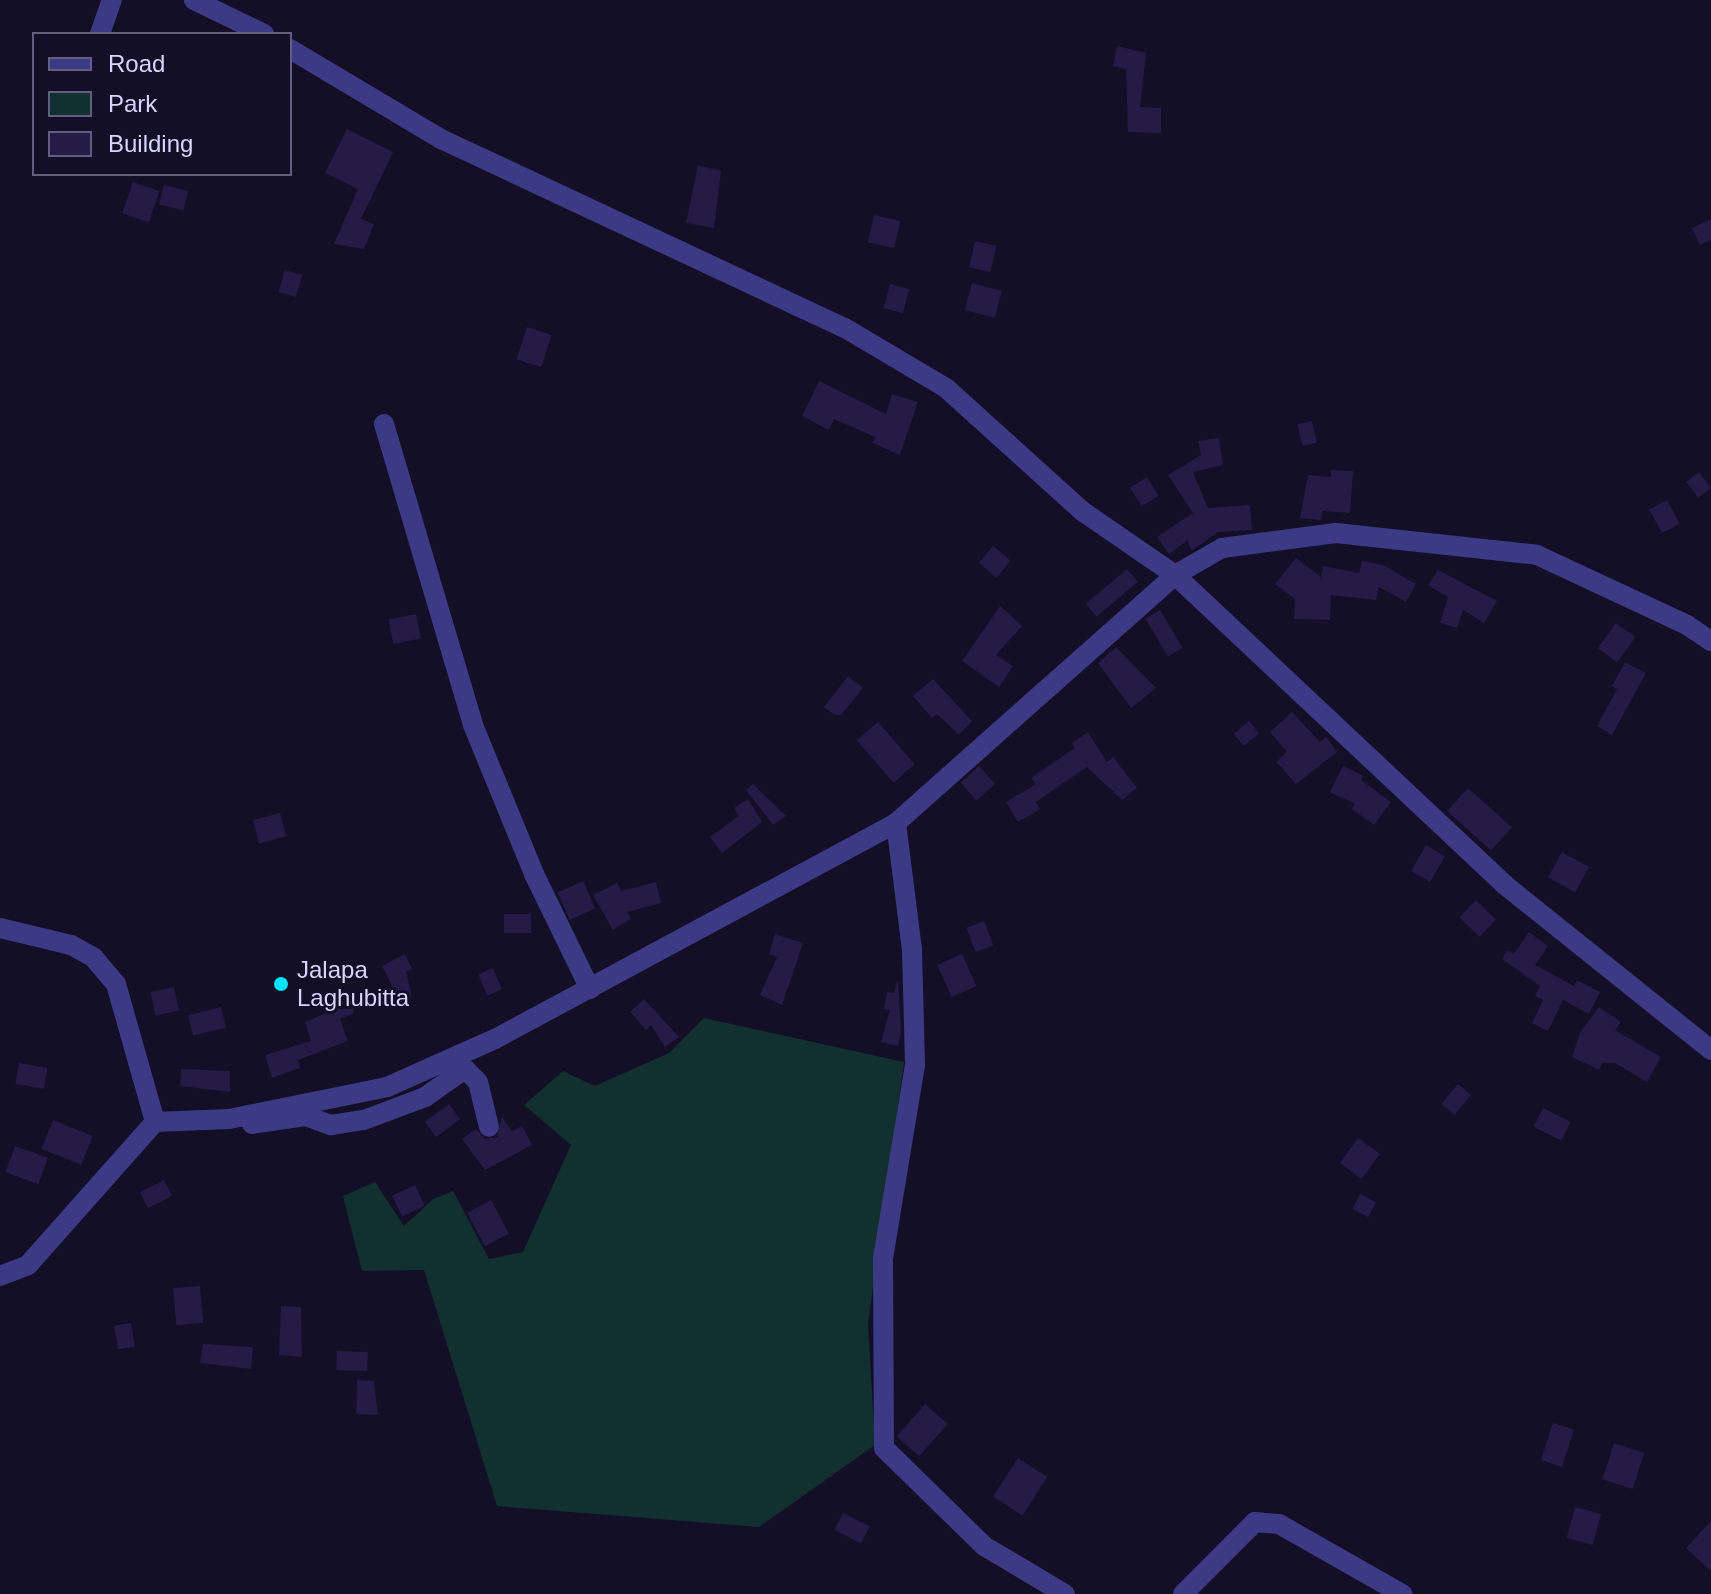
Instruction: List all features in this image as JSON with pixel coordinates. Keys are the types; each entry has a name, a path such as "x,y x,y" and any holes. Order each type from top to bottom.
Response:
{"street":[{"path":"101,32 112,0"},
{"path":"194,0 260,32"},
{"path":"292,50 441,139 845,328 946,388 1082,511 1175,575 1505,885 1711,1050"},
{"path":"384,424 473,725 534,874 590,989"},
{"path":"0,1276 28,1265 155,1122 229,1119 387,1087 495,1039 896,823 1175,575 1222,548 1336,533 1537,555 1687,625 1711,641"},
{"path":"896,823 912,949 915,1065 883,1258 884,1448 984,1546 1065,1594"},
{"path":"0,928 71,945 94,958 116,984 155,1122"},
{"path":"229,1119 260,1126 306,1116 331,1125 364,1120 425,1097 465,1069 478,1082 489,1127"},
{"path":"1183,1594 1255,1522 1279,1524 1402,1594"}],"green space":[{"path":"704,1018 904,1062 868,1324 875,1445 759,1527 497,1506 424,1270 362,1271 343,1196 375,1182 404,1226 433,1199 453,1191 489,1259 523,1252 571,1145 524,1105 563,1071 595,1086 669,1053"}],"building":[{"path":"1117,46 1146,53 1140,107 1161,108 1161,133 1128,132 1126,69 1113,66"},
{"path":"347,129 393,152 361,219 374,224 364,249 334,244 358,189 325,173"},
{"path":"698,165 721,171 714,228 686,223"},
{"path":"133,182 159,191 149,222 122,213"},
{"path":"164,185 188,191 183,210 159,204"},
{"path":"874,215 900,221 894,248 868,242"},
{"path":"1711,219 1711,240 1700,245 1692,228"},
{"path":"975,241 996,246 990,272 969,267"},
{"path":"285,270 302,275 296,297 279,292"},
{"path":"972,283 1002,291 995,318 965,310"},
{"path":"890,284 909,289 903,313 884,308"},
{"path":"527,327 552,335 541,367 516,359"},
{"path":"819,381 886,414 892,394 918,402 900,455 873,443 875,437 834,419 829,430 802,416"},
{"path":"1312,421 1317,442 1302,446 1297,424"},
{"path":"1219,438 1223,465 1193,472 1208,508 1250,505 1252,530 1218,532 1191,551 1188,540 1169,554 1157,537 1193,513 1168,475 1201,455 1198,441"},
{"path":"1331,470 1353,471 1350,513 1322,511 1321,520 1300,518 1308,475 1331,477"},
{"path":"1699,472 1711,488 1698,498 1686,482"},
{"path":"1147,477 1159,496 1142,506 1130,488"},
{"path":"1667,500 1680,524 1662,533 1649,509"},
{"path":"993,546 1011,561 996,578 979,563"},
{"path":"1296,558 1321,577 1323,566 1359,573 1362,561 1383,565 1416,584 1406,602 1379,587 1376,600 1331,595 1330,620 1294,619 1295,599 1275,584"},
{"path":"1127,569 1138,582 1097,617 1086,604"},
{"path":"1438,570 1497,601 1484,623 1463,610 1457,628 1440,623 1448,597 1428,585"},
{"path":"1000,606 1022,626 996,655 1013,666 999,687 962,661"},
{"path":"1160,610 1183,648 1168,656 1145,619"},
{"path":"416,614 421,639 393,644 389,619"},
{"path":"1616,623 1635,637 1617,662 1598,648"},
{"path":"1116,647 1156,688 1131,708 1098,663"},
{"path":"1625,662 1646,673 1612,735 1597,726 1617,689 1612,686"},
{"path":"848,676 863,688 841,715 835,715 824,707"},
{"path":"933,679 972,721 959,735 937,714 932,718 913,696"},
{"path":"1292,712 1320,742 1326,737 1337,752 1296,784 1276,762 1287,752 1270,732"},
{"path":"1249,721 1259,733 1244,746 1234,734"},
{"path":"878,722 915,764 894,783 857,740"},
{"path":"1088,732 1107,762 1113,757 1137,788 1122,800 1087,767 1036,802 1040,809 1018,822 1006,802 1036,784 1031,778 1075,748 1072,743"},
{"path":"979,766 995,784 976,801 960,783"},
{"path":"1343,766 1363,776 1361,780 1391,802 1374,825 1352,809 1355,804 1330,792"},
{"path":"753,784 786,816 773,825 746,790"},
{"path":"1468,788 1512,827 1491,851 1447,811"},
{"path":"748,799 762,822 722,853 710,837 739,816 734,808"},
{"path":"280,813 286,836 259,843 253,820"},
{"path":"1426,845 1445,856 1430,882 1411,871"},
{"path":"1562,852 1589,867 1575,892 1548,877"},
{"path":"583,881 595,908 570,920 557,892"},
{"path":"656,882 661,903 627,912 631,919 613,930 593,895 617,883 621,891"},
{"path":"1476,900 1496,919 1479,937 1459,917"},
{"path":"504,914 531,914 531,933 504,933"},
{"path":"984,921 993,945 976,952 966,928"},
{"path":"1529,932 1548,946 1535,965 1574,986 1577,980 1600,992 1589,1014 1563,1000 1548,1031 1532,1023 1543,1000 1535,996 1540,986 1502,959 1507,950 1514,954"},
{"path":"775,934 803,943 782,1005 760,995 777,957 769,954"},
{"path":"405,954 412,969 406,972 412,996 399,1000 382,966"},
{"path":"962,954 976,986 952,997 937,965"},
{"path":"493,968 502,989 487,995 478,974"},
{"path":"898,980 901,1033 898,1046 881,1042 890,1010 884,1009 887,992 894,993"},
{"path":"174,987 179,1010 156,1015 151,992"},
{"path":"347,991 354,1013 340,1019 348,1041 298,1060 300,1068 272,1078 265,1055 311,1041 305,1022 330,1011 326,997"},
{"path":"644,999 679,1037 665,1047 651,1025 646,1030 630,1012"},
{"path":"221,1007 226,1027 193,1036 188,1015"},
{"path":"1599,1007 1621,1022 1615,1030 1661,1057 1647,1082 1615,1063 1602,1063 1599,1070 1572,1057 1580,1033"},
{"path":"19,1063 48,1068 44,1089 15,1084"},
{"path":"181,1069 230,1071 230,1092 180,1086"},
{"path":"1458,1084 1471,1095 1454,1115 1441,1104"},
{"path":"449,1104 460,1119 436,1137 425,1122"},
{"path":"1543,1108 1571,1122 1561,1141 1533,1127"},
{"path":"502,1117 512,1131 522,1126 532,1145 485,1170 462,1139 476,1129 485,1139 497,1137"},
{"path":"53,1120 93,1136 81,1165 41,1149"},
{"path":"1358,1138 1380,1154 1362,1179 1340,1163"},
{"path":"15,1146 48,1158 38,1184 5,1172"},
{"path":"164,1180 172,1196 148,1208 140,1192"},
{"path":"415,1185 425,1206 402,1216 392,1196"},
{"path":"1360,1194 1376,1202 1368,1217 1352,1209"},
{"path":"491,1200 509,1234 485,1246 467,1213"},
{"path":"200,1286 203,1323 176,1325 173,1288"},
{"path":"281,1306 301,1307 302,1357 279,1355"},
{"path":"131,1323 135,1347 118,1349 114,1326"},
{"path":"203,1344 253,1347 251,1369 200,1363"},
{"path":"337,1351 368,1352 367,1371 336,1370"},
{"path":"357,1380 374,1381 378,1415 356,1414"},
{"path":"925,1404 948,1424 919,1456 897,1436"},
{"path":"1553,1423 1574,1430 1562,1467 1541,1460"},
{"path":"1614,1443 1644,1453 1633,1489 1602,1479"},
{"path":"1018,1458 1047,1477 1022,1516 993,1497"},
{"path":"1575,1507 1601,1514 1593,1545 1567,1538"},
{"path":"843,1513 870,1527 861,1544 834,1530"},
{"path":"1711,1521 1711,1571 1686,1548"}],"place":[{"name":"Jalapa Laghubitta","path":"281,984"}]}
